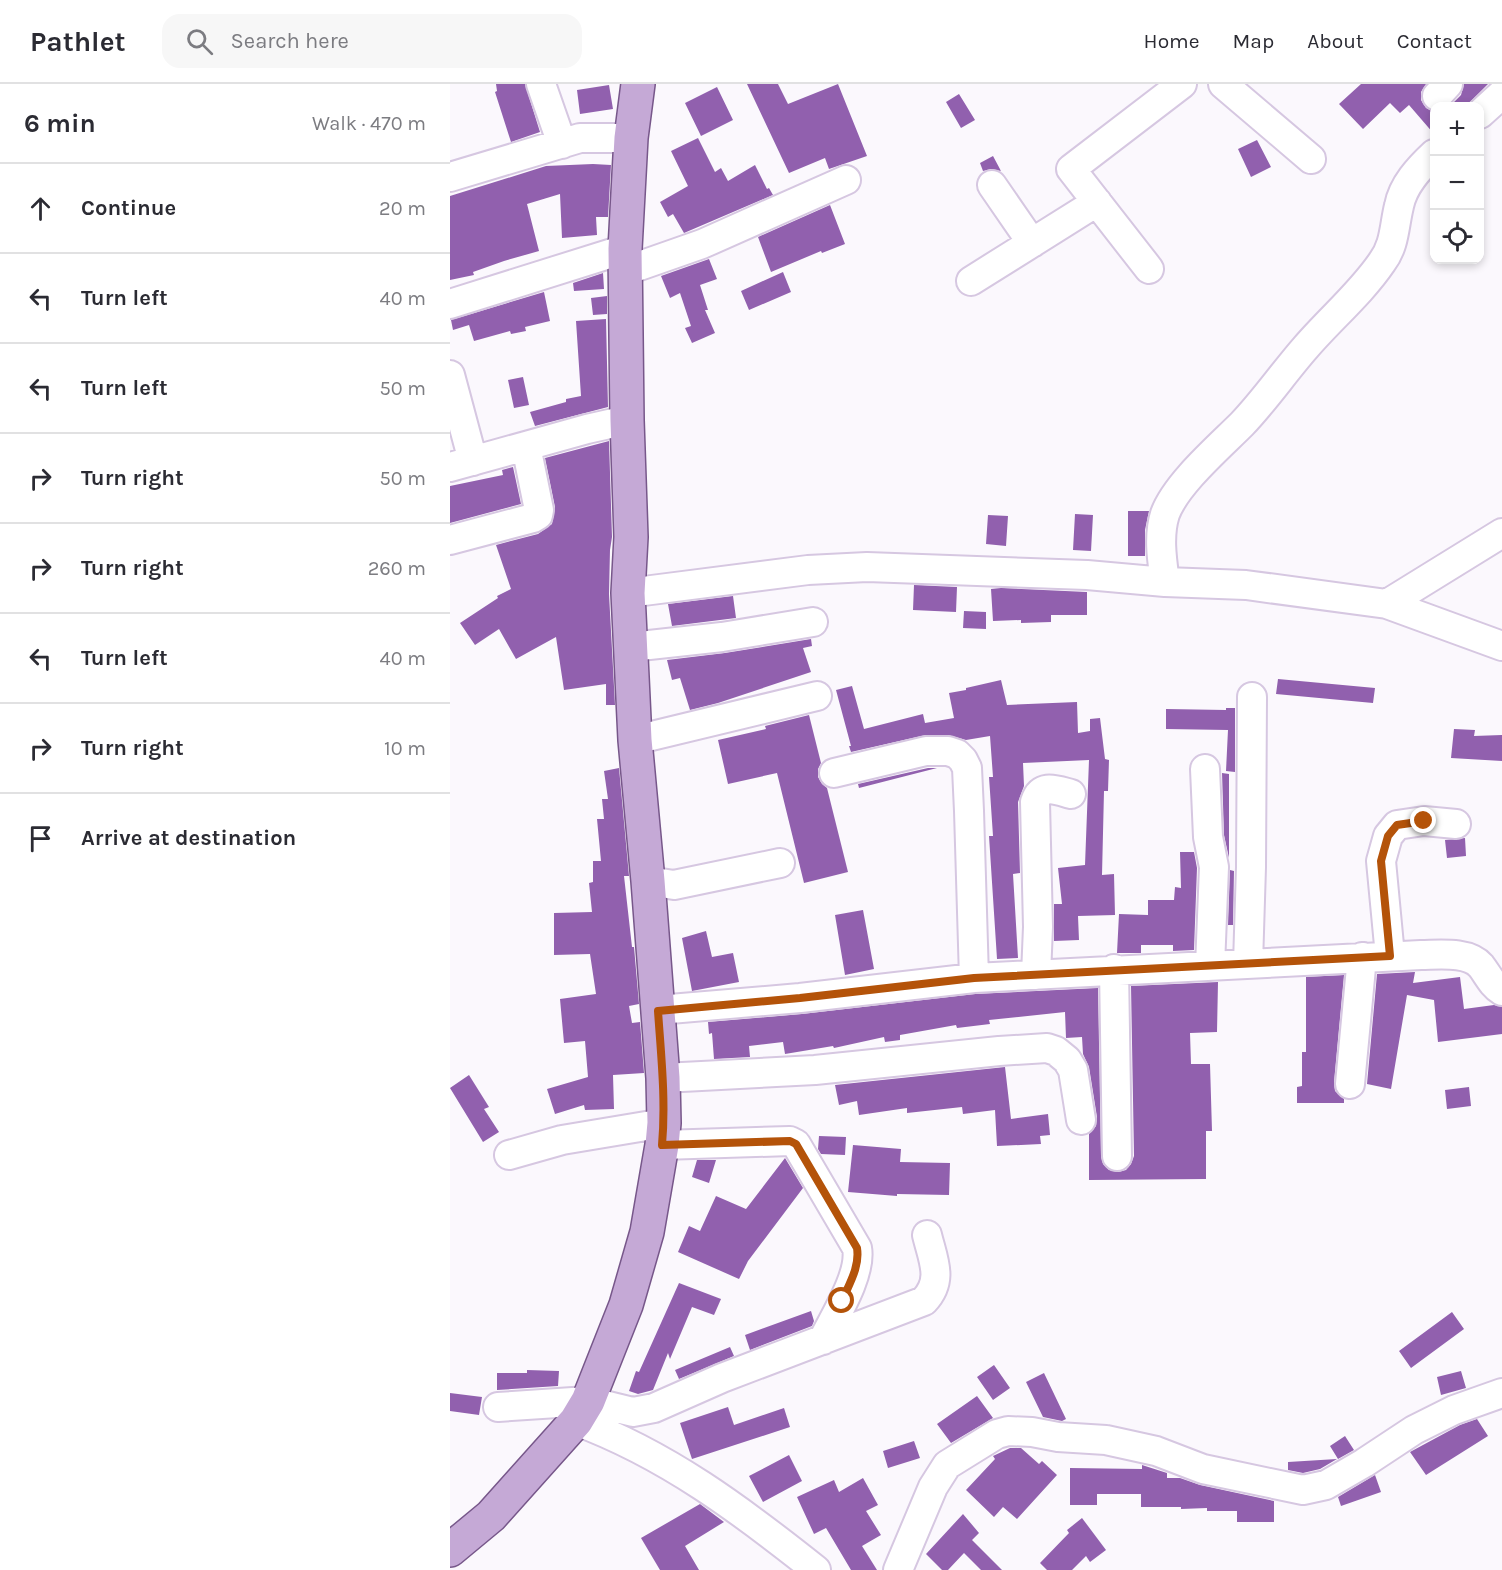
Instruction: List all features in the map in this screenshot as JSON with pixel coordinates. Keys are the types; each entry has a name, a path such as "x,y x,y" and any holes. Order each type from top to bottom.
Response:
{"main road":[{"path":"450,1550 491,1516 582,1411 626,1305 647,1232 663,1134 663,1078 635,740 628,593 631,537 625,260 631,138 638,84"}],"street":[{"path":"541,84 562,144"},
{"path":"1149,269 1071,169 1182,84"},
{"path":"1223,84 1311,159"},
{"path":"1484,110 1502,94"},
{"path":"450,177 580,138 631,138"},
{"path":"1165,582 1161,548 1165,514 1177,494 1210,455 1243,423 1305,348 1383,262 1392,244 1399,204 1410,179 1432,156"},
{"path":"450,304 625,260 702,244 846,180"},
{"path":"992,186 1032,243"},
{"path":"971,282 1096,202"},
{"path":"450,375 461,464 627,420"},
{"path":"450,540 538,515 526,446"},
{"path":"1386,604 1502,534"},
{"path":"628,593 808,570 867,567 1087,575 1165,582 1246,585 1386,604 1502,646"},
{"path":"632,647 722,637 813,622"},
{"path":"635,740 817,696"},
{"path":"1248,964 1252,697"},
{"path":"834,773 926,751 948,751 957,754 963,760 967,768 969,801 974,978"},
{"path":"1205,769 1208,837 1214,867 1210,966"},
{"path":"1036,975 1038,927 1035,802 1040,791 1045,789 1071,794"},
{"path":"1390,956 1381,861 1388,836 1397,825 1424,821 1456,824"},
{"path":"648,881 674,885 780,863"},
{"path":"658,1011 800,998 974,978 1390,956 1451,955 1470,958 1480,964 1496,988 1502,991"},
{"path":"1350,1084 1362,957"},
{"path":"1114,969 1117,1156"},
{"path":"663,1078 815,1070 1047,1048 1056,1051 1067,1060 1073,1070 1081,1120"},
{"path":"509,1155 562,1140 663,1134 790,1141 796,1144 857,1248 859,1257 842,1301 823,1340"},
{"path":"498,1407 633,1412 654,1408 722,1378 924,1301 932,1293 937,1281 927,1235"},
{"path":"898,1570 933,1487 947,1465 997,1434 1008,1431 1032,1432 1058,1437 1106,1440 1156,1451 1203,1468 1303,1490 1326,1485 1364,1464 1414,1430 1454,1410 1502,1393"},
{"path":"582,1411 608,1432 663,1461 724,1500 816,1570"}],"building":[{"path":"496,84 525,84 540,132 511,142 495,92 497,91"},
{"path":"747,84 778,84 788,104 838,84 867,156 829,169 825,158 789,173"},
{"path":"1361,84 1426,84 1421,92 1421,100 1430,110 1430,129 1409,105 1400,113 1390,103 1363,129 1339,104"},
{"path":"1464,84 1488,84 1470,102 1454,102 1461,95"},
{"path":"609,85 613,109 580,114 577,90"},
{"path":"717,87 733,120 701,136 685,103"},
{"path":"959,94 975,120 961,128 946,102"},
{"path":"698,138 715,172 721,168 728,181 755,165 767,189 769,188 773,195 684,233 673,214 668,217 660,202 688,186 671,151"},
{"path":"1257,140 1271,167 1251,177 1238,149"},
{"path":"993,156 1001,171 991,169 983,171 980,163"},
{"path":"611,165 608,217 596,217 597,235 562,238 560,194 527,204 539,251 473,272 474,275 450,280 450,196 546,166"},
{"path":"830,205 845,244 822,253 821,251 771,272 758,237"},
{"path":"709,259 717,279 700,285 708,310 705,310 715,333 692,343 685,328 691,326 680,293 670,298 661,276"},
{"path":"783,272 791,292 749,310 741,291"},
{"path":"603,273 604,289 574,291 573,283"},
{"path":"544,292 550,321 525,327 526,331 511,334 510,331 474,341 469,325 453,330 451,320"},
{"path":"607,296 607,314 593,315 591,298"},
{"path":"606,319 608,407 535,426 530,412 581,396 576,321"},
{"path":"523,377 529,405 514,408 508,380"},
{"path":"609,441 612,537 609,594 615,705 606,705 606,684 564,690 556,637 516,659 499,629 475,645 460,623 498,598 497,596 511,589 496,545 538,534 552,524 555,507 545,458"},
{"path":"513,467 521,504 450,523 450,486 503,475 502,470"},
{"path":"1128,511 1149,511 1145,530 1145,556 1128,556"},
{"path":"1075,514 1093,515 1091,551 1073,550"},
{"path":"988,515 1008,516 1006,546 986,544"},
{"path":"914,585 957,587 956,612 913,610"},
{"path":"991,589 1087,592 1087,615 1051,615 1051,622 993,621"},
{"path":"733,596 736,618 672,626 668,604"},
{"path":"964,611 986,612 986,629 963,628"},
{"path":"811,639 812,646 803,648 811,672 690,710 680,678 672,680 667,660 725,653"},
{"path":"1278,679 1375,688 1373,703 1276,694"},
{"path":"1001,680 1007,705 1077,702 1078,733 1090,731 1090,719 1100,718 1105,759 1109,760 1108,791 1104,791 1102,875 1114,874 1115,915 1078,916 1079,940 1054,941 1054,904 1062,904 1058,868 1085,865 1089,760 1023,763 1024,786 1018,802 1020,873 1013,874 1018,958 997,959 989,836 993,836 989,777 993,777 990,736 966,740 948,735 926,735 851,752 836,690 852,686 864,729 923,714 925,723 954,718 949,693"},
{"path":"1226,708 1235,708 1235,772 1226,771 1228,730 1166,729 1166,709 1226,710"},
{"path":"809,715 821,763 818,777 827,788 848,872 804,883 777,773 728,784 718,740 766,729 765,726"},
{"path":"1454,729 1475,730 1474,736 1502,735 1502,761 1451,758"},
{"path":"619,768 629,876 624,876 639,1004 629,1006 632,1023 640,1022 644,1073 613,1075 614,1109 585,1110 584,1105 555,1114 547,1089 588,1077 585,1041 564,1043 560,999 596,994 590,954 554,955 554,913 592,912 589,883 593,882 593,861 601,861 597,819 604,819 602,799 608,799 604,771"},
{"path":"937,768 859,788 858,784"},
{"path":"1222,773 1229,774 1229,858 1224,835"},
{"path":"1465,838 1466,856 1447,858 1445,840"},
{"path":"1180,852 1194,852 1197,868 1194,950 1173,951 1173,945 1141,945 1141,953 1117,953 1119,914 1148,915 1148,900 1174,900 1175,887 1181,888"},
{"path":"1230,870 1234,871 1233,925 1228,925"},
{"path":"863,910 874,969 845,975 835,915"},
{"path":"706,931 712,957 733,953 739,982 692,991 682,938"},
{"path":"1415,972 1413,983 1460,977 1464,1009 1494,1005 1502,1007 1502,1034 1438,1042 1434,1000 1407,995 1391,1089 1367,1084 1377,974"},
{"path":"1344,975 1334,1082 1335,1091 1344,1099 1344,1103 1297,1103 1297,1087 1302,1086 1302,1052 1306,1052 1306,977"},
{"path":"1218,982 1217,1032 1190,1033 1191,1064 1210,1064 1212,1131 1206,1131 1206,1179 1089,1180 1089,1134 1096,1126 1097,1117 1089,1067 1083,1054 1082,1037 1066,1038 1065,1012 989,1020 990,1024 957,1028 956,1025 900,1035 900,1040 885,1042 884,1037 834,1048 833,1046 785,1054 783,1042 749,1046 750,1057 714,1059 712,1033 709,1034 708,1022 802,1014 975,994 1098,988 1101,1156 1103,1164 1109,1170 1118,1172 1126,1170 1134,1156 1131,986"},
{"path":"1005,1067 1011,1119 1048,1114 1050,1135 1040,1136 1041,1144 997,1146 995,1110 963,1114 962,1107 907,1113 907,1108 859,1115 857,1101 839,1105 835,1085"},
{"path":"469,1075 489,1107 484,1109 499,1132 483,1142 450,1088"},
{"path":"1469,1087 1471,1106 1447,1109 1445,1090"},
{"path":"819,1136 846,1137 845,1155 821,1154 818,1149"},
{"path":"853,1145 901,1149 900,1162 950,1163 949,1195 897,1194 897,1196 848,1192"},
{"path":"785,1158 803,1188 748,1261 739,1279 678,1252 689,1226 700,1231 716,1196 746,1209"},
{"path":"697,1160 716,1160 709,1183 692,1177"},
{"path":"679,1283 721,1299 714,1315 692,1307 670,1359 668,1353 653,1390 638,1394 629,1391 636,1371 639,1372"},
{"path":"811,1311 814,1321 812,1326 750,1350 745,1335"},
{"path":"1452,1312 1464,1329 1411,1368 1399,1351"},
{"path":"730,1347 734,1356 679,1379 675,1370"},
{"path":"994,1365 1010,1388 993,1400 977,1377"},
{"path":"527,1370 559,1371 558,1386 497,1390 497,1373 527,1373"},
{"path":"1461,1371 1466,1388 1441,1395 1437,1377"},
{"path":"1044,1373 1066,1419 1062,1421 1043,1417 1026,1382"},
{"path":"450,1393 482,1397 479,1415 450,1411"},
{"path":"977,1396 993,1418 951,1443 937,1424"},
{"path":"728,1407 734,1425 784,1408 790,1427 692,1459 680,1423"},
{"path":"1477,1419 1488,1436 1426,1475 1410,1452 1460,1425"},
{"path":"1345,1436 1354,1450 1338,1459 1330,1446"},
{"path":"914,1441 920,1458 888,1468 883,1451"},
{"path":"1010,1448 1021,1448 1039,1464 1042,1461 1057,1475 1017,1519 1003,1507 994,1517 966,1490 995,1459 993,1456"},
{"path":"789,1455 802,1481 763,1502 749,1476"},
{"path":"1337,1459 1320,1469 1303,1473 1288,1470 1288,1462"},
{"path":"1142,1465 1167,1473 1167,1478 1180,1478 1200,1485 1274,1501 1274,1522 1237,1522 1237,1511 1141,1507 1141,1494 1097,1494 1097,1505 1070,1505 1070,1468 1142,1469"},
{"path":"1375,1475 1381,1492 1341,1506 1338,1497"},
{"path":"863,1478 878,1505 866,1511 881,1535 862,1546 877,1570 851,1570 826,1528 814,1534 797,1497 834,1480 839,1492"},
{"path":"700,1504 724,1522 685,1546 699,1570 660,1570 641,1538"},
{"path":"963,1514 979,1533 972,1540 1002,1570 981,1570 964,1553 948,1570 942,1570 926,1554"},
{"path":"1082,1518 1106,1550 1090,1562 1086,1556 1072,1570 1047,1570 1040,1563 1069,1533 1067,1530"}],"route":[{"path":"842,1301 856,1268 859,1257 857,1248 796,1144 790,1141 662,1145 663,1078 658,1011 800,998 974,978 1390,956 1381,861 1388,836 1397,825 1424,821"}]}
